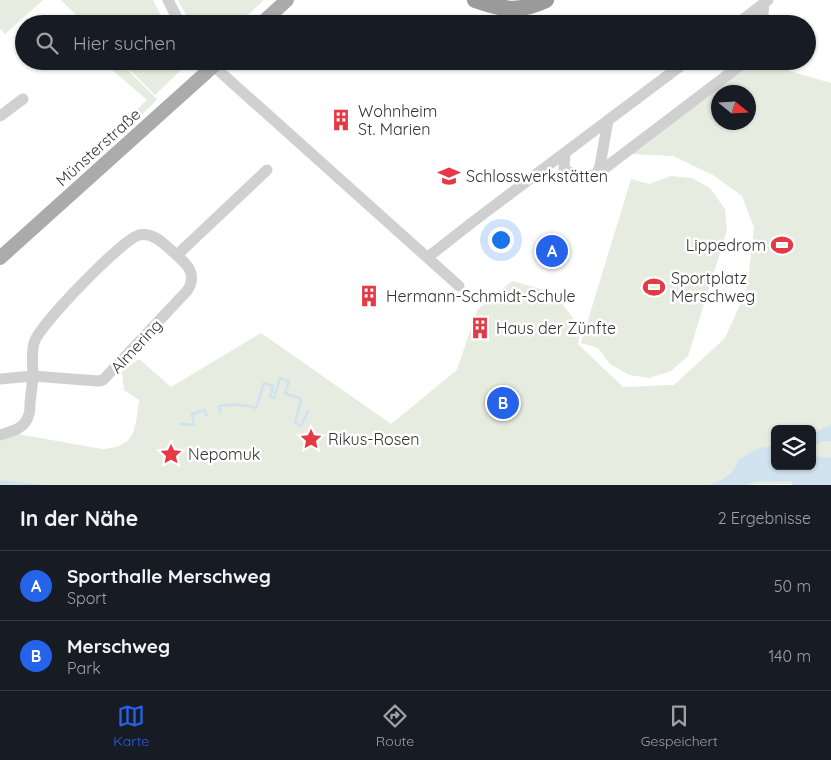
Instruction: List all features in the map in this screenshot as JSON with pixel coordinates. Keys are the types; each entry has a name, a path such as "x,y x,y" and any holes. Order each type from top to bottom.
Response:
{"highway":[{"path":"475,0 499,8 516,9 533,6 546,0"},
{"path":"485,0 500,4 517,5 533,3 538,0"}],"main road":[{"path":"271,15 288,0"},
{"name":"Münsterstraße","path":"0,258 206,70"}],"street":[{"path":"168,0 176,15"},
{"path":"749,15 766,2"},
{"path":"764,15 766,2"},
{"path":"222,70 459,286"},
{"path":"428,257 675,70"},
{"path":"565,153 564,169 573,175 586,178 597,174 734,70"},
{"path":"0,116 22,99"},
{"path":"597,174 608,120"},
{"path":"177,255 267,170"},
{"name":"Almering","path":"0,379 33,376 103,380 188,291 192,279 190,271 177,255 156,238 140,235 133,238 81,286 36,336 32,357 33,376"},
{"path":"0,435 22,427 29,415 33,376"}],"shaded area":[{"path":"0,0 43,0 26,15 15,15 15,25 5,34 0,29"},
{"path":"61,0 153,0 160,15 76,15"},
{"path":"178,0 264,0 248,15 186,15"},
{"path":"112,70 128,70 157,99 125,130 120,126 147,100"},
{"path":"130,70 181,70 155,95"},
{"path":"738,70 786,70 831,83 831,425 816,432 816,425 771,425 771,446 758,448 729,476 709,485 47,485 0,480 0,437 12,433 102,449 122,445 132,435 135,428 139,400 124,390 122,372 139,359 171,387 261,333 391,424 457,370 477,310 512,281 543,290 560,301 580,329 578,344 623,387 674,385 725,338 744,296 748,282 754,227 742,196 713,175 673,156 630,154 711,91 711,130 756,130 756,85 719,85"},
{"name":"Sportplatz Merschweg","path":"671,176 692,178 710,188 725,209 727,230 688,356 671,371 649,378 629,375 610,364 598,348 581,343 631,179 649,184"},
{"path":"824,441 831,441 831,458 816,456 816,445"},
{"path":"792,481 792,484 746,485 757,482"}],"water":[{"path":"831,425 831,441 824,441 816,445 816,432"},
{"path":"771,446 771,470 816,470 816,456 831,458 831,485 791,485 792,481 757,482 746,485 709,485 731,474 738,460 759,448"},
{"path":"0,480 22,482 47,485 0,485"}],"waterway":[{"path":"220,412 219,406 224,405 242,405 256,408 264,383 273,386 270,397 274,398 280,378 289,381 285,393 301,399 295,423 301,426 308,411"},
{"path":"181,424 194,425 192,414 205,410 207,415"}],"place":[{"name":"Wohnheim St. Marien","path":"341,120"},
{"name":"Schlosswerkstätten","path":"449,176"},
{"name":"Lippedrom","path":"782,245"},
{"name":"Sporthalle Merschweg","path":"552,251"},
{"name":"Sportplatz Merschweg","path":"654,287"},
{"name":"Hermann-Schmidt-Schule","path":"369,296"},
{"name":"Haus der Zünfte","path":"480,328"},
{"name":"Merschweg","path":"503,403"},
{"name":"Rikus-Rosen","path":"311,439"},
{"name":"Nepomuk","path":"171,454"}]}
